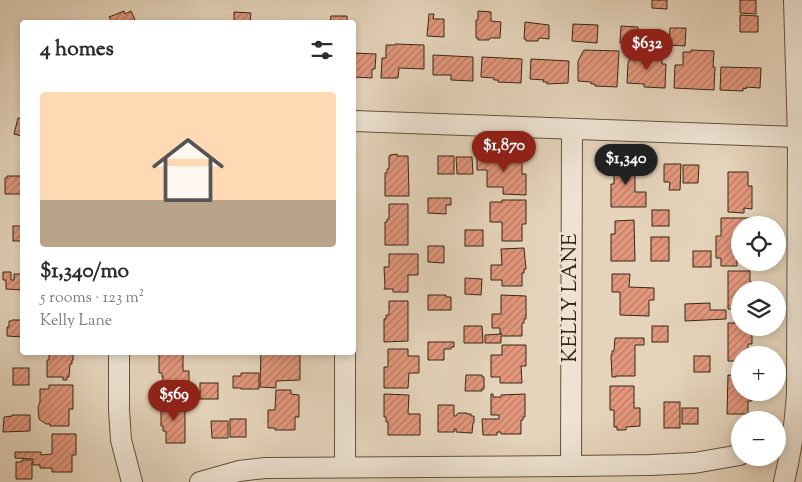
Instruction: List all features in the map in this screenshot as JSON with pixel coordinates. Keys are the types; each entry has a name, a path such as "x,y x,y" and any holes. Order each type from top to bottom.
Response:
{"street":[{"path":"786,441 795,425 797,394 798,137 794,0"},
{"path":"356,121 798,137"},
{"name":"KELLY LANE","path":"571,466 572,130"},
{"path":"119,355 121,440 132,482"},
{"path":"345,355 345,467"},
{"path":"200,482 239,471 265,468 651,465 694,463 731,457"},
{"path":"784,466 784,482"}],"building":[{"path":"652,0 667,0 667,9 652,8"},
{"path":"740,0 756,0 756,14 740,13"},
{"path":"124,11 125,14 131,11 135,20 111,20 109,17"},
{"path":"478,11 491,12 491,21 501,22 500,38 478,40 476,38"},
{"path":"234,12 251,13 250,20 234,20"},
{"path":"429,14 434,14 433,19 444,19 444,37 427,36"},
{"path":"740,15 758,16 758,32 740,32"},
{"path":"331,16 347,16 347,20 330,20"},
{"path":"525,22 549,25 549,39 541,38 538,41 526,41 524,39"},
{"path":"573,24 598,25 597,43 572,41"},
{"path":"621,26 638,27 637,43 620,43"},
{"path":"670,28 686,28 685,46 669,45"},
{"path":"386,45 424,45 424,69 399,68 398,78 381,78 382,58 386,58"},
{"path":"584,50 619,51 617,87 595,86 591,82 578,81 578,61"},
{"path":"691,50 714,51 714,90 674,88 675,65 683,65 683,52 691,52"},
{"path":"356,53 376,54 372,78 356,77"},
{"path":"433,55 473,57 473,81 451,80 451,75 433,75"},
{"path":"632,55 662,56 662,64 666,64 665,88 644,87 644,84 627,83 628,63"},
{"path":"482,57 522,59 521,83 498,82 494,78 481,77"},
{"path":"531,59 569,61 568,83 547,84 547,82 543,82 544,80 530,79"},
{"path":"721,67 761,68 760,88 746,87 746,89 743,88 743,91 720,90"},
{"path":"18,118 20,118 20,136 14,134"},
{"path":"397,154 397,156 408,156 409,196 385,196 385,173 389,169 389,156"},
{"path":"477,155 522,156 522,174 526,174 526,195 503,194 503,187 487,187 487,170 477,170"},
{"path":"438,156 454,156 454,174 438,174"},
{"path":"456,157 472,157 473,174 457,174"},
{"path":"618,158 635,159 635,192 646,192 646,207 611,207 611,184 614,184 614,160 618,160"},
{"path":"664,164 681,164 680,190 669,190 670,182 664,182"},
{"path":"683,165 699,165 698,183 683,183"},
{"path":"728,172 748,172 748,186 752,186 752,209 744,208 744,213 728,212"},
{"path":"7,176 20,176 20,194 5,194 5,178"},
{"path":"428,198 451,198 451,205 446,205 446,214 428,213"},
{"path":"502,200 526,200 526,224 522,224 522,241 502,241 502,222 490,222 490,202 502,202"},
{"path":"389,204 408,204 408,245 385,245 385,222 389,219"},
{"path":"652,210 669,210 669,226 652,226"},
{"path":"721,218 731,218 731,266 721,266 721,258 716,258 716,236 721,236"},
{"path":"634,220 635,261 611,261 611,234 615,234 615,221"},
{"path":"13,226 20,226 20,241 13,241"},
{"path":"465,230 483,230 483,246 465,246"},
{"path":"651,237 669,237 669,261 651,261"},
{"path":"428,246 444,246 444,263 428,262"},
{"path":"524,248 526,269 522,273 522,286 502,286 502,280 491,280 491,265 502,265 501,249"},
{"path":"693,251 711,251 711,267 693,267"},
{"path":"389,254 418,254 418,275 408,275 408,292 393,292 393,289 384,289 384,267 389,267"},
{"path":"728,271 750,271 750,281 731,281 731,309 728,309"},
{"path":"3,272 11,272 11,280 14,280 14,274 20,274 20,290 6,289 6,280 3,280"},
{"path":"612,274 630,274 629,287 654,288 654,300 649,300 649,316 620,315 620,292 612,292"},
{"path":"465,278 482,279 481,295 465,294"},
{"path":"428,295 446,295 446,297 451,297 451,310 428,310"},
{"path":"501,295 526,296 526,319 522,323 522,336 501,336 501,343 485,343 485,335 502,334 500,334 500,328 492,328 492,314 501,314"},
{"path":"389,301 408,301 408,341 384,342 384,319 386,319 386,315 389,315"},
{"path":"710,303 710,310 726,310 726,319 685,321 685,304"},
{"path":"20,320 20,337 7,336 9,321"},
{"path":"728,323 731,323 731,336 752,336 752,344 748,344 748,346 731,346 731,361 728,361"},
{"path":"464,326 482,326 483,343 464,343"},
{"path":"652,326 668,326 668,342 652,342"},
{"path":"615,338 644,338 644,345 635,345 635,376 612,377 611,355 612,351 614,351"},
{"path":"428,342 454,342 454,347 444,349 444,360 428,360"},
{"path":"502,345 526,345 526,366 521,366 522,383 500,383 500,377 491,377 491,355 502,355"},
{"path":"388,349 408,349 408,356 419,356 419,373 409,373 408,388 384,388 384,367 388,367"},
{"path":"49,355 73,355 67,380 63,380 63,377 47,377 47,360 49,360"},
{"path":"159,355 183,355 183,371 189,371 189,388 183,388 183,390 163,390 163,377 162,373 159,373"},
{"path":"261,355 300,355 300,380 276,381 276,388 260,387"},
{"path":"694,356 710,356 710,372 694,372"},
{"path":"13,368 29,368 29,385 13,385"},
{"path":"241,373 259,373 259,389 233,388 233,376 241,376"},
{"path":"466,375 482,375 484,377 484,389 482,391 465,391"},
{"path":"728,375 731,375 731,401 748,401 748,411 731,411 731,414 727,414"},
{"path":"200,383 218,383 218,399 200,399"},
{"path":"49,385 73,385 73,409 69,409 69,426 50,426 50,424 46,424 39,419 40,389 49,389"},
{"path":"610,386 634,386 634,408 640,408 640,426 626,427 626,430 617,430 617,427 614,427 614,410 610,410"},
{"path":"276,390 291,390 291,394 299,395 299,417 295,417 295,430 268,428 268,410 275,410"},
{"path":"384,394 409,395 408,414 420,414 420,435 388,435 388,422 386,422 386,417 384,417"},
{"path":"491,394 493,394 493,397 501,397 501,395 525,394 525,417 521,420 521,434 501,434 501,432 497,432 497,435 483,435 482,419 499,419 499,415 491,415"},
{"path":"664,402 680,402 680,428 664,428"},
{"path":"161,403 185,403 185,443 166,443 166,431 163,431 163,426 161,426"},
{"path":"438,405 454,405 454,416 458,413 467,413 474,416 472,433 456,432 456,429 454,429 454,432 438,432"},
{"path":"682,408 698,408 698,424 682,424"},
{"path":"30,415 30,431 3,432 4,417"},
{"path":"230,419 246,419 246,437 230,437"},
{"path":"211,421 228,421 228,438 212,438"},
{"path":"52,434 76,434 76,455 72,455 72,472 52,472 52,468 40,468 40,465 33,465 32,462 32,479 16,479 16,462 33,459 15,458 15,452 41,452 41,455 52,454"}]}
